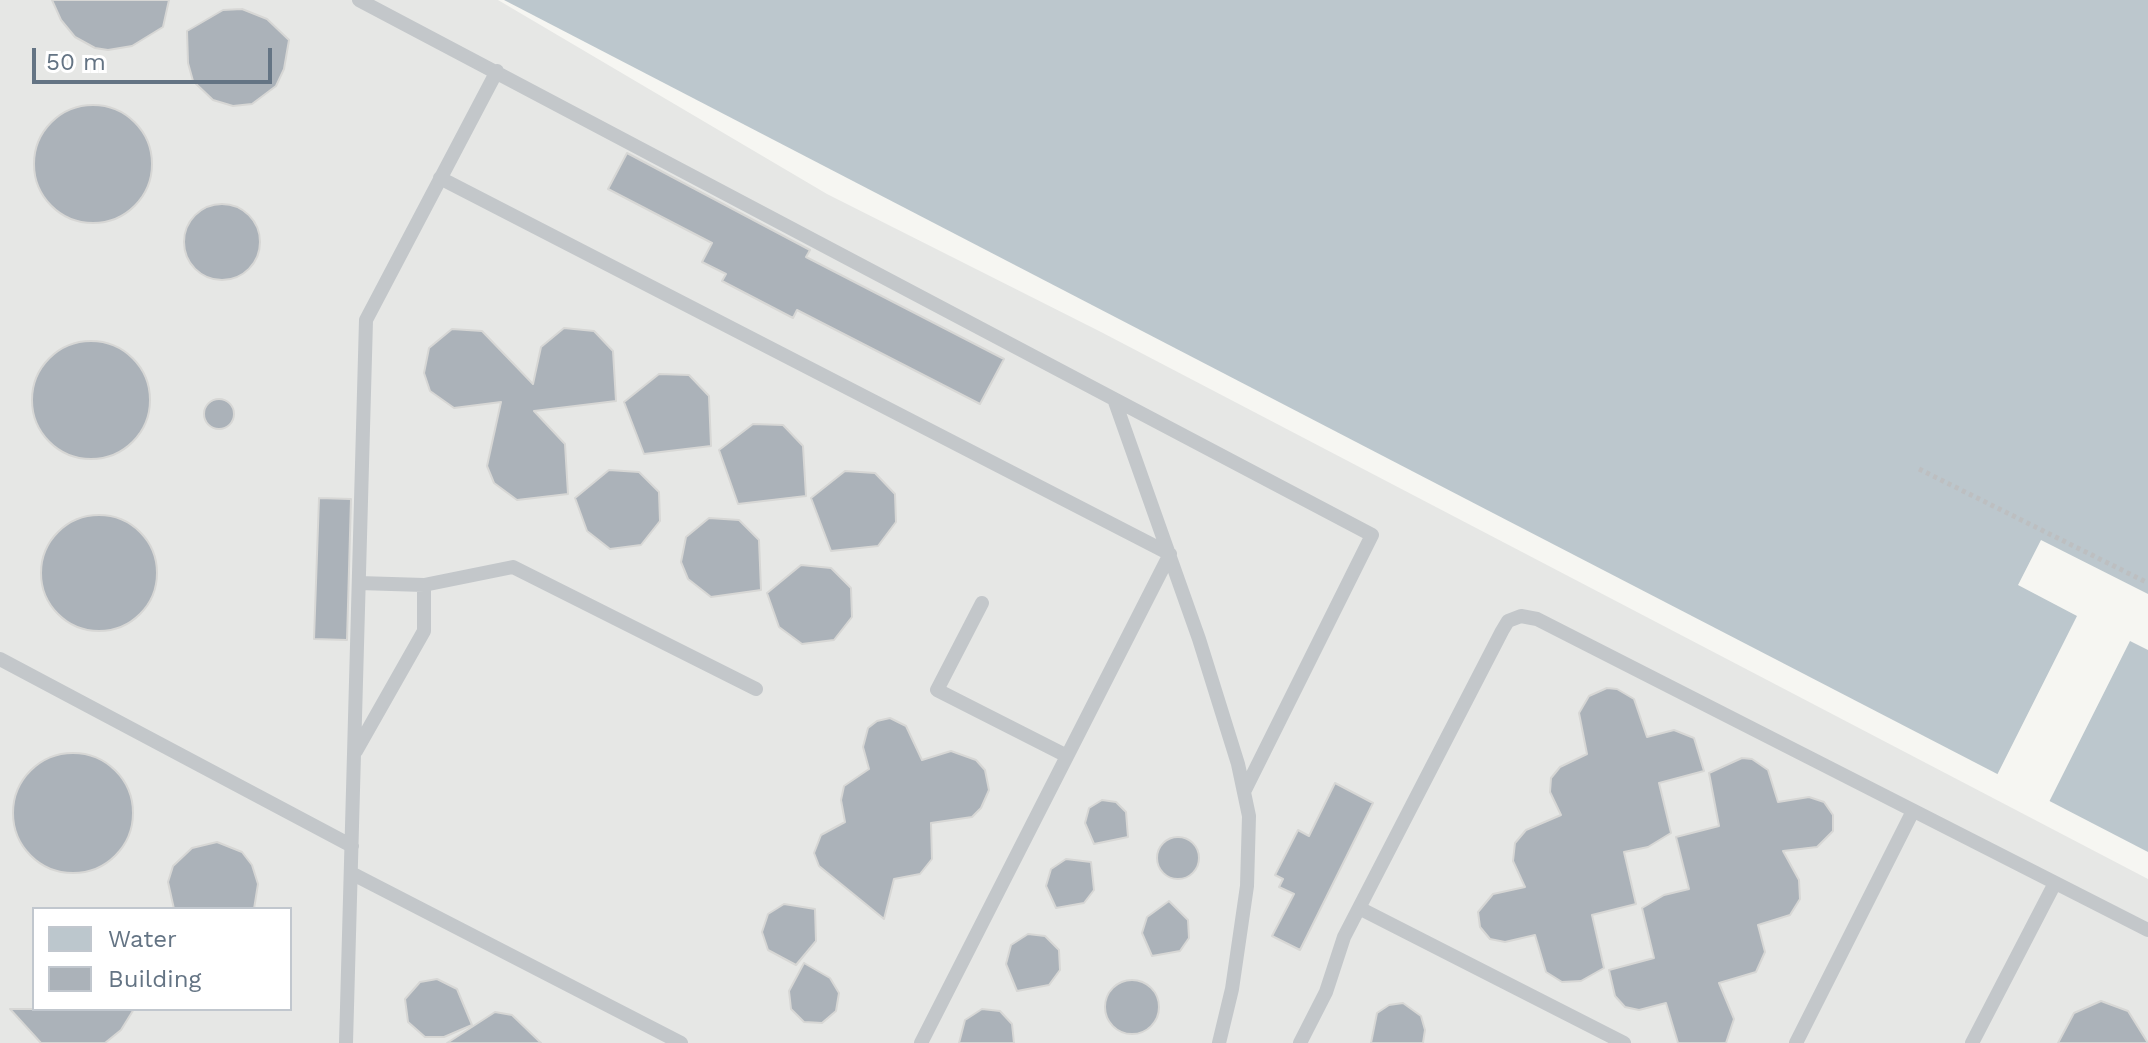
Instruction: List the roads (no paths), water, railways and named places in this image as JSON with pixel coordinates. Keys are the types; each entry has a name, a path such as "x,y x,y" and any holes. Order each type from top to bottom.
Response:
{"lane":[{"path":"359,0 1372,535 1244,792"},
{"path":"346,1043 366,320 497,71"},
{"path":"440,178 1170,554"},
{"path":"1114,399 1170,554 1249,816 1247,886 1232,989 1219,1043"},
{"path":"921,1043 1170,554"},
{"path":"359,583 424,585 513,567 756,689"},
{"path":"354,754 424,631 424,585"},
{"path":"982,603 937,690 1067,756"},
{"path":"1300,1043 1326,992 1344,937 1502,631 1516,617 1537,619 2148,930"},
{"path":"0,659 352,846"},
{"path":"1796,1043 1913,811"},
{"path":"351,873 681,1043"},
{"path":"1972,1043 2055,883"},
{"path":"1359,908 1624,1043"}],"water":[{"path":"504,0 2148,0 2148,852 1491,512"}]}
